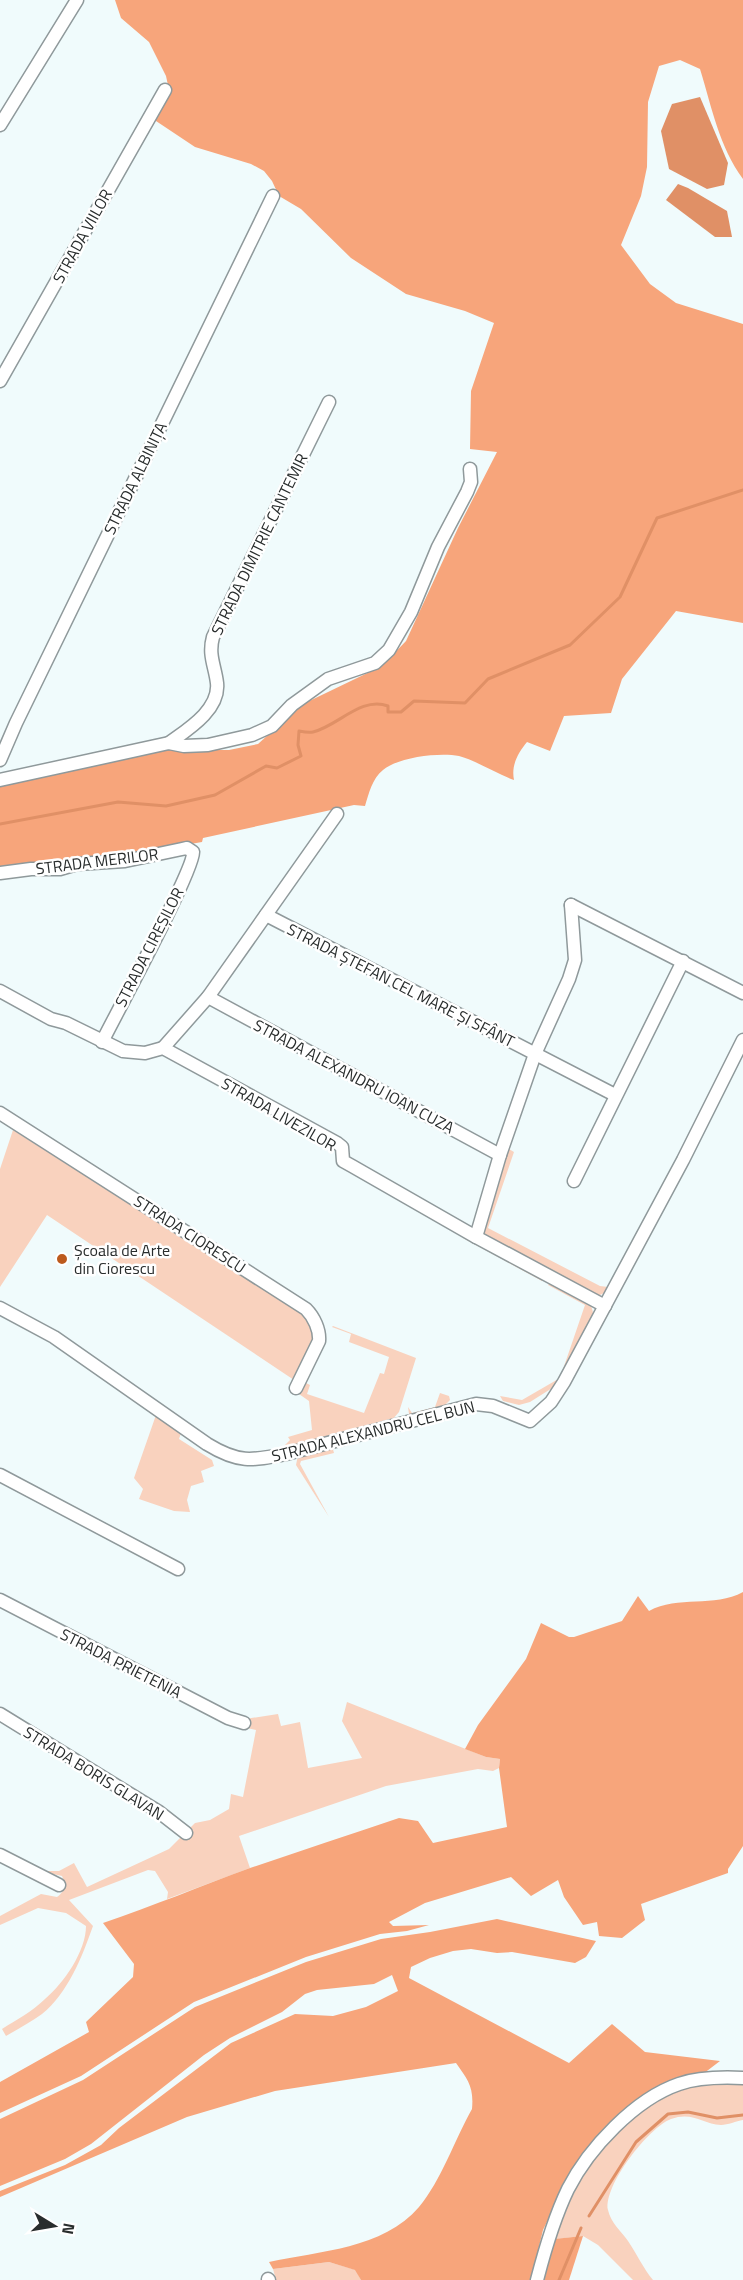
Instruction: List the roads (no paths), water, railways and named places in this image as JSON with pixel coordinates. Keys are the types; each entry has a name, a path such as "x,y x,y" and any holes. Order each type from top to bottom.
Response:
{"street":[{"path":"0,125 76,0"},
{"name":"STRADA VIILOR","path":"0,381 165,90"},
{"name":"STRADA ALBINIȚA","path":"0,760 21,712 273,196"},
{"name":"STRADA DIMITRIE CANTEMIR","path":"169,743 193,726 213,703 217,685 210,656 213,637 329,402"},
{"path":"0,780 169,743 184,746 208,744 252,735 272,726 292,705 328,679 375,663 389,650 419,595 438,547 471,482 470,469"},
{"path":"0,991 51,1019 66,1023 102,1042 135,1053 163,1048 208,997 337,814"},
{"name":"STRADA MERILOR","path":"0,873 125,861 187,848 193,852"},
{"name":"STRADA CIREȘILOR","path":"102,1042 178,891 192,860 193,852"},
{"name":"STRADA ȘTEFAN CEL MARE ȘI SFÂNT","path":"476,1237 500,1155 536,1054 575,960 571,905 683,961"},
{"name":"STRADA ȘTEFAN CEL MARE ȘI SFÂNT","path":"266,915 615,1095"},
{"path":"574,1181 683,961 743,993"},
{"name":"STRADA ALEXANDRU IOAN CUZA","path":"208,997 500,1155"},
{"name":"STRADA ALEXANDRU CEL BUN","path":"0,1308 54,1337 233,1458 248,1459 286,1454 476,1404 493,1406 530,1421 551,1402 564,1382 683,1160 743,1040"},
{"name":"STRADA LIVEZILOR","path":"163,1048 337,1143 342,1147 343,1161 476,1237 605,1306"},
{"name":"STRADA CIORESCU","path":"0,1113 306,1309 311,1314 320,1334 296,1388"},
{"path":"0,1475 178,1569"},
{"name":"STRADA PRIETENIA","path":"0,1600 228,1718 244,1723"},
{"name":"STRADA BORIS GLAVAN","path":"0,1714 159,1812 186,1833"},
{"path":"0,1855 59,1885"},
{"path":"537,2280 557,2212 570,2186 594,2151 618,2123 645,2102 679,2084 695,2080 743,2078"}],"waterway":[{"path":"0,824 118,802 166,806 215,795 266,766 277,768 301,756 298,745 299,731 311,732 322,729 359,708 378,704 388,706 388,712 401,712 414,701 465,703 488,679 570,645 620,597 657,518 743,490"},
{"path":"589,2216 636,2142 668,2114 688,2112 717,2118 743,2115"},
{"path":"559,2280 581,2228"}],"place":[{"name":"Școala de Arte din Ciorescu","path":"62,1259"}]}
